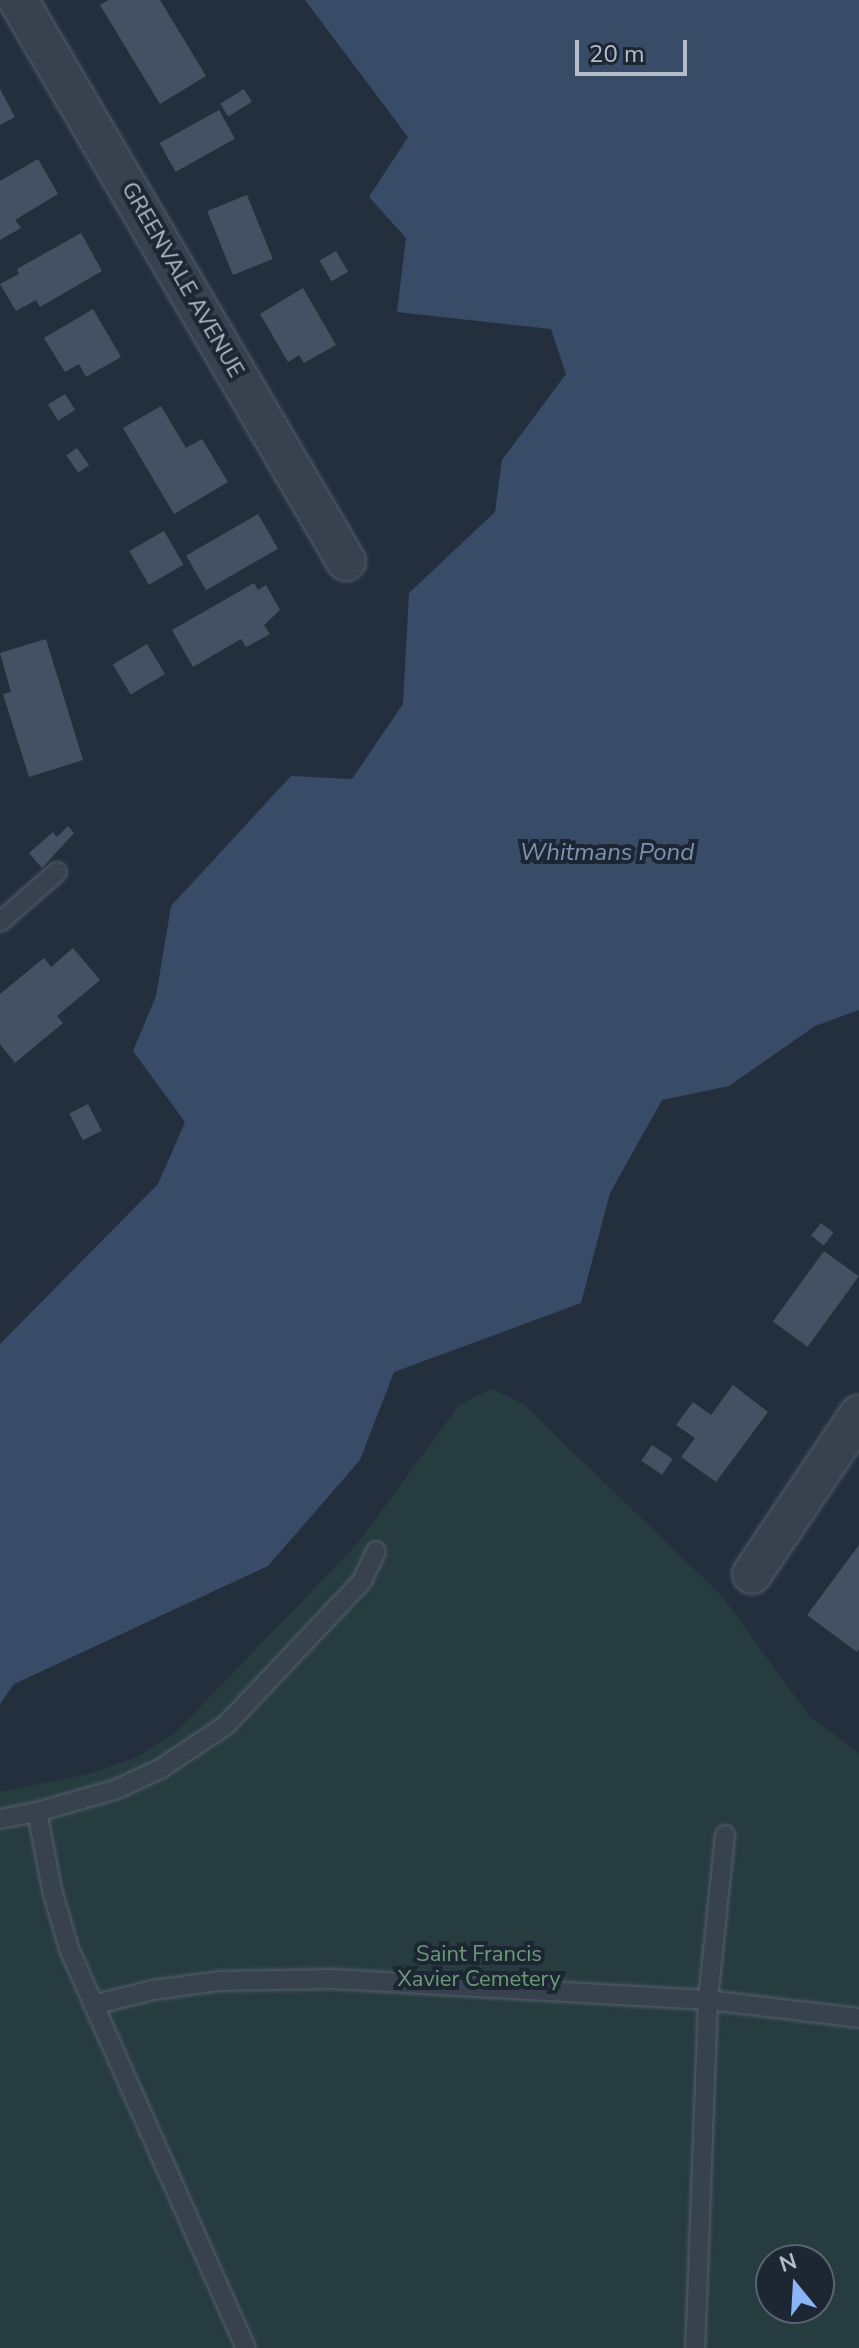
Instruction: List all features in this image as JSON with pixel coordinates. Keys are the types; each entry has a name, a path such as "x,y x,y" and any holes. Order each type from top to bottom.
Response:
{"street":[{"name":"GREENVALE AVENUE","path":"18,0 346,561"},
{"path":"752,1574 859,1415"}],"lane":[{"path":"0,922 57,872"},
{"path":"0,1819 37,1812 117,1789 146,1776 226,1725 362,1581 376,1551"},
{"path":"37,1812 56,1905 69,1949 246,2348"},
{"path":"695,2348 708,2000 725,1835"},
{"path":"93,2005 153,1990 220,1981 333,1979 708,2000 859,2018"}],"green space":[{"name":"Saint Francis Xavier Cemetery","path":"491,1389 522,1403 723,1597 809,1716 859,1753 859,2348 0,2348 0,1792 89,1774 137,1757 176,1732 358,1543 459,1405"}],"water":[{"name":"Whitmans Pond","path":"305,0 859,0 859,1010 815,1026 729,1086 662,1100 610,1193 581,1303 394,1372 360,1460 268,1566 14,1684 0,1704 0,1344 158,1184 185,1122 133,1051 156,996 171,906 291,776 352,779 403,704 409,593 495,512 502,460 566,374 551,329 397,312 406,238 369,197 408,137"}],"building":[{"path":"108,0 160,0 206,76 160,104 100,5"},
{"path":"0,89 15,117 0,125"},
{"path":"244,89 252,102 228,117 220,104"},
{"path":"219,110 235,139 176,172 160,143"},
{"path":"38,159 58,194 15,220 21,228 0,240 0,181"},
{"path":"247,195 273,259 233,275 207,211"},
{"path":"81,233 102,271 40,307 36,300 16,311 0,284 19,274 17,269"},
{"path":"336,251 348,272 332,281 320,260"},
{"path":"303,288 336,345 304,363 299,355 288,362 260,314"},
{"path":"93,309 121,357 86,377 79,364 65,372 44,338"},
{"path":"65,394 75,410 58,421 48,405"},
{"path":"161,406 186,448 202,439 228,482 174,514 123,428"},
{"path":"77,448 89,465 78,473 66,455"},
{"path":"258,514 278,549 206,590 186,556"},
{"path":"164,531 184,565 149,585 129,551"},
{"path":"254,583 258,590 266,585 280,610 264,625 270,634 246,647 241,639 193,667 172,630"},
{"path":"46,639 83,760 29,777 3,694 11,692 0,653"},
{"path":"147,644 165,674 131,695 113,665"},
{"path":"68,826 74,833 42,868 29,853 53,832 57,837"},
{"path":"73,948 100,980 57,1016 63,1023 15,1063 0,1044 0,994 44,958 51,967"},
{"path":"88,1104 102,1131 83,1140 69,1114"},
{"path":"821,1223 834,1233 824,1245 811,1236"},
{"path":"824,1251 859,1276 808,1347 773,1321"},
{"path":"733,1385 768,1412 716,1482 681,1457 695,1438 676,1425 693,1402 711,1415"},
{"path":"652,1445 673,1459 662,1475 641,1461"},
{"path":"859,1545 859,1649 857,1652 807,1615"}]}
